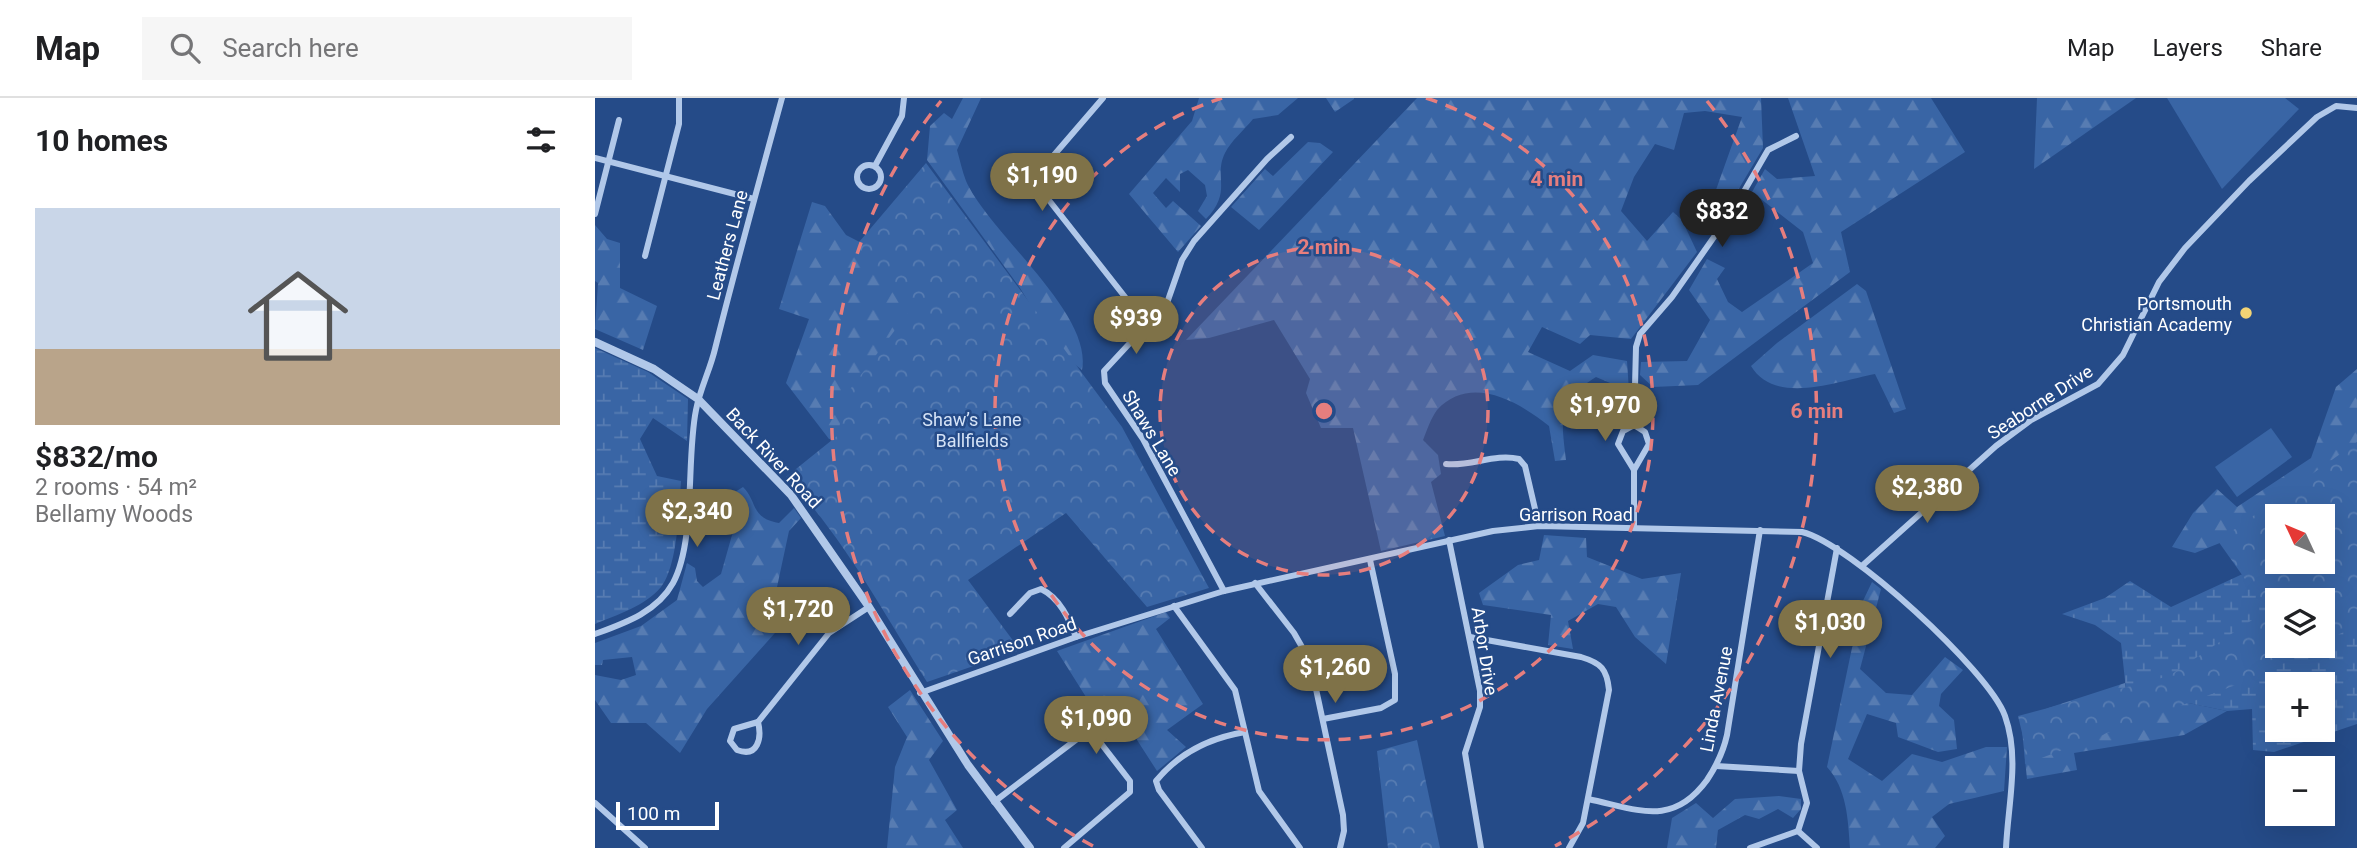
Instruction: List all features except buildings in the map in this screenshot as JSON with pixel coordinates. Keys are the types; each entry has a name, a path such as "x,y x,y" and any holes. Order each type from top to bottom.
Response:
{"street":[{"path":"645,256 679,124 679,98"},
{"name":"Leathers Lane","path":"595,634 644,612 663,597 676,576 684,544 698,399 712,363 782,98"},
{"path":"876,164 882,179 880,184 870,190 864,189 857,182 857,172 862,167 876,164 902,116 904,98"},
{"path":"1103,98 1042,169 1038,179 1048,199 1147,325"},
{"name":"Seaborne Drive","path":"1863,565 1996,446 2038,416 2098,384 2123,355 2159,282 2214,217 2317,117 2336,106 2357,108"},
{"path":"595,214 619,120"},
{"path":"1634,425 1635,356 1640,334 1672,297 1735,207 1768,150 1796,136"},
{"name":"Shaws Lane","path":"1224,591 1143,439 1105,383 1107,365 1147,325 1173,293 1182,260 1194,241 1267,159 1291,137"},
{"path":"595,158 754,199"},
{"name":"Back River Road","path":"595,342 654,369 698,399 792,495 869,607 921,693 994,802 1030,848"},
{"path":"1634,425 1623,431 1618,444 1634,470 1634,528"},
{"path":"1634,425 1645,432 1649,444 1644,457 1634,470"},
{"path":"1446,464 1459,466 1503,458 1519,459 1525,466 1539,526"},
{"name":"Garrison Road","path":"921,693 1076,637 1224,591 1509,528 1539,526 1802,532 1837,548 1863,565 1988,687 2005,714 2013,745 2006,848"},
{"name":"Linda Avenue","path":"1588,799 1661,812 1677,809 1696,794 1716,766 1727,735 1760,530"},
{"name":"Arbor Drive","path":"1449,540 1470,637 1481,707 1465,753 1465,770 1481,848"},
{"path":"1798,831 1807,803 1799,771 1837,548"},
{"path":"1323,719 1381,708 1395,700 1395,674 1370,560"},
{"path":"1255,583 1294,633 1310,661 1343,815 1344,831 1340,848"},
{"path":"1010,614 1030,593 1041,589 1051,596 1066,614 1076,637"},
{"path":"1174,606 1235,690 1259,791 1300,848"},
{"path":"758,722 760,736 756,748 750,752 737,750 730,741 734,729 758,722 829,633 869,607"},
{"path":"1470,637 1581,657 1601,665 1608,674 1609,690 1583,823 1569,848"},
{"path":"1202,848 1159,790 1156,781 1166,769 1192,749 1223,736 1245,732"},
{"path":"994,802 1077,739 1084,735 1096,737 1130,781 1130,792 1064,848"},
{"path":"1716,766 1799,771"},
{"path":"595,803 645,848"},
{"path":"1751,848 1798,831"},
{"path":"1798,831 1817,848"}],"green space":[{"path":"963,98 981,98 957,150 966,181 978,202 1037,274 1072,324 1081,348 1082,370 1060,353 1020,288 927,160 930,126 944,113 952,119"},
{"path":"1199,98 1298,98 1278,115 1253,119 1231,144 1222,162 1219,200 1206,219 1198,211 1207,196 1205,185 1188,170 1180,174 1180,192 1166,178 1153,193 1166,208 1173,201 1201,226 1178,252 1129,194 1192,121"},
{"path":"1326,98 1354,98 1354,99 1335,112"},
{"path":"1417,98 1761,98 1763,148 1718,224 1709,220 1712,201 1742,117 1705,111 1684,113 1674,150 1655,144 1634,177 1621,211 1647,241 1673,212 1682,220 1697,252 1631,339 1590,335 1580,344 1542,327 1528,352 1570,371 1593,355 1627,361 1629,391 1596,377 1574,394 1568,403 1563,422 1566,460 1555,461 1549,426 1523,408 1509,400 1479,393 1450,399 1435,413 1423,440 1438,455 1441,474 1431,482 1445,536 1381,551 1353,428 1321,428 1306,393 1310,379 1274,320 1209,338 1186,340"},
{"path":"1788,98 1931,98 1965,152 1841,232 1850,272 1698,385 1653,387 1640,375 1641,362 1687,361 1710,320 1689,290 1707,259 1725,268 1717,279 1728,302 1742,312 1813,263 1803,232 1752,192 1765,169 1777,179 1815,176"},
{"path":"2037,98 2136,98 2034,169"},
{"path":"2167,98 2285,98 2299,109 2222,189"},
{"path":"1308,142 1320,143 1333,152 1259,230 1231,207 1265,169 1273,176"},
{"name":"Shaw’s Lane Ballfields","path":"926,163 1122,427 1209,588 1147,607 1066,513 968,580 1020,650 927,682 844,549 786,477 837,436 848,392 914,305 854,248"},
{"path":"812,202 825,206 846,235 881,253 929,315 850,435 829,439 786,383 809,319 779,309"},
{"path":"595,225 607,239 620,243 620,288 657,306 643,350 595,329 598,283 595,281"},
{"path":"1857,284 1866,291 1906,409 1894,413 1875,374 1808,388 1791,388 1775,385 1762,378 1751,366 1777,343"},
{"path":"595,348 648,372 688,399 687,441 653,418 640,439 657,476 681,481 677,536 667,577 647,600 595,624"},
{"path":"2357,369 2357,472 2299,504 2265,504 2265,525 2195,553 2172,547 2193,513 2217,489 2237,507 2311,458 2336,387"},
{"path":"2271,428 2292,457 2237,497 2215,467"},
{"path":"2357,442 2357,625 2335,636 2335,588 2265,588 2265,607 2218,541 2265,508 2265,574 2335,574 2335,504 2270,504"},
{"path":"743,487 759,513 770,521 779,523 794,508 801,518 789,531 774,601 791,615 707,709 680,753 646,723 611,723 595,700 595,675 621,680 636,675 632,657 603,660 602,665 595,665 595,643 641,626 677,600 687,563 695,568 697,581 703,587 721,574 734,528 735,492"},
{"path":"1544,535 1586,538 1587,557 1642,579 1681,573 1666,664 1635,637 1616,607 1598,604 1568,621 1573,649 1548,645 1551,615 1483,605 1479,593 1518,565 1539,560"},
{"path":"2260,566 2271,588 2265,588 2265,658 2335,658 2335,627 2357,620 2357,724 2335,731 2335,672 2265,672 2265,742 2304,742 2274,752 2253,750 2252,709 2227,711 2126,690 2121,643 2095,625 2062,614 2105,598 2130,581 2171,607"},
{"path":"1872,582 1881,589 1860,669 1886,693 1912,695 1945,657 1963,670 1941,694 1939,706 1954,720 1957,749 1938,752 1898,737 1896,723 1867,714 1848,759 1882,781 1912,754 1942,762 1986,747 2007,747 2004,791 1949,804 1932,817 1945,836 1935,848 1850,848 1843,795 1827,767 1861,605"},
{"path":"2265,611 2265,658 2294,658 2257,677 2025,764 2024,741 2018,716 2169,676"},
{"path":"1166,612 1170,618 1156,629 1203,704 1167,730 1186,747 1157,771 1128,726 1110,735 1057,651"},
{"path":"2125,683 2126,690 2227,711 2184,735 2074,753 2077,770 2027,779 2021,721 2048,708"},
{"path":"910,690 943,741 929,760 957,810 945,820 963,848 887,848 895,767 907,737 888,707"},
{"path":"1417,740 1440,848 1388,848 1377,751"},
{"path":"1779,796 1801,799 1801,809 1793,818 1778,809 1759,819 1745,815 1718,830 1716,848 1667,848 1672,818 1696,803 1713,818 1735,799"}],"place":[{"name":"Portsmouth Christian Academy","path":"2246,313"}]}
